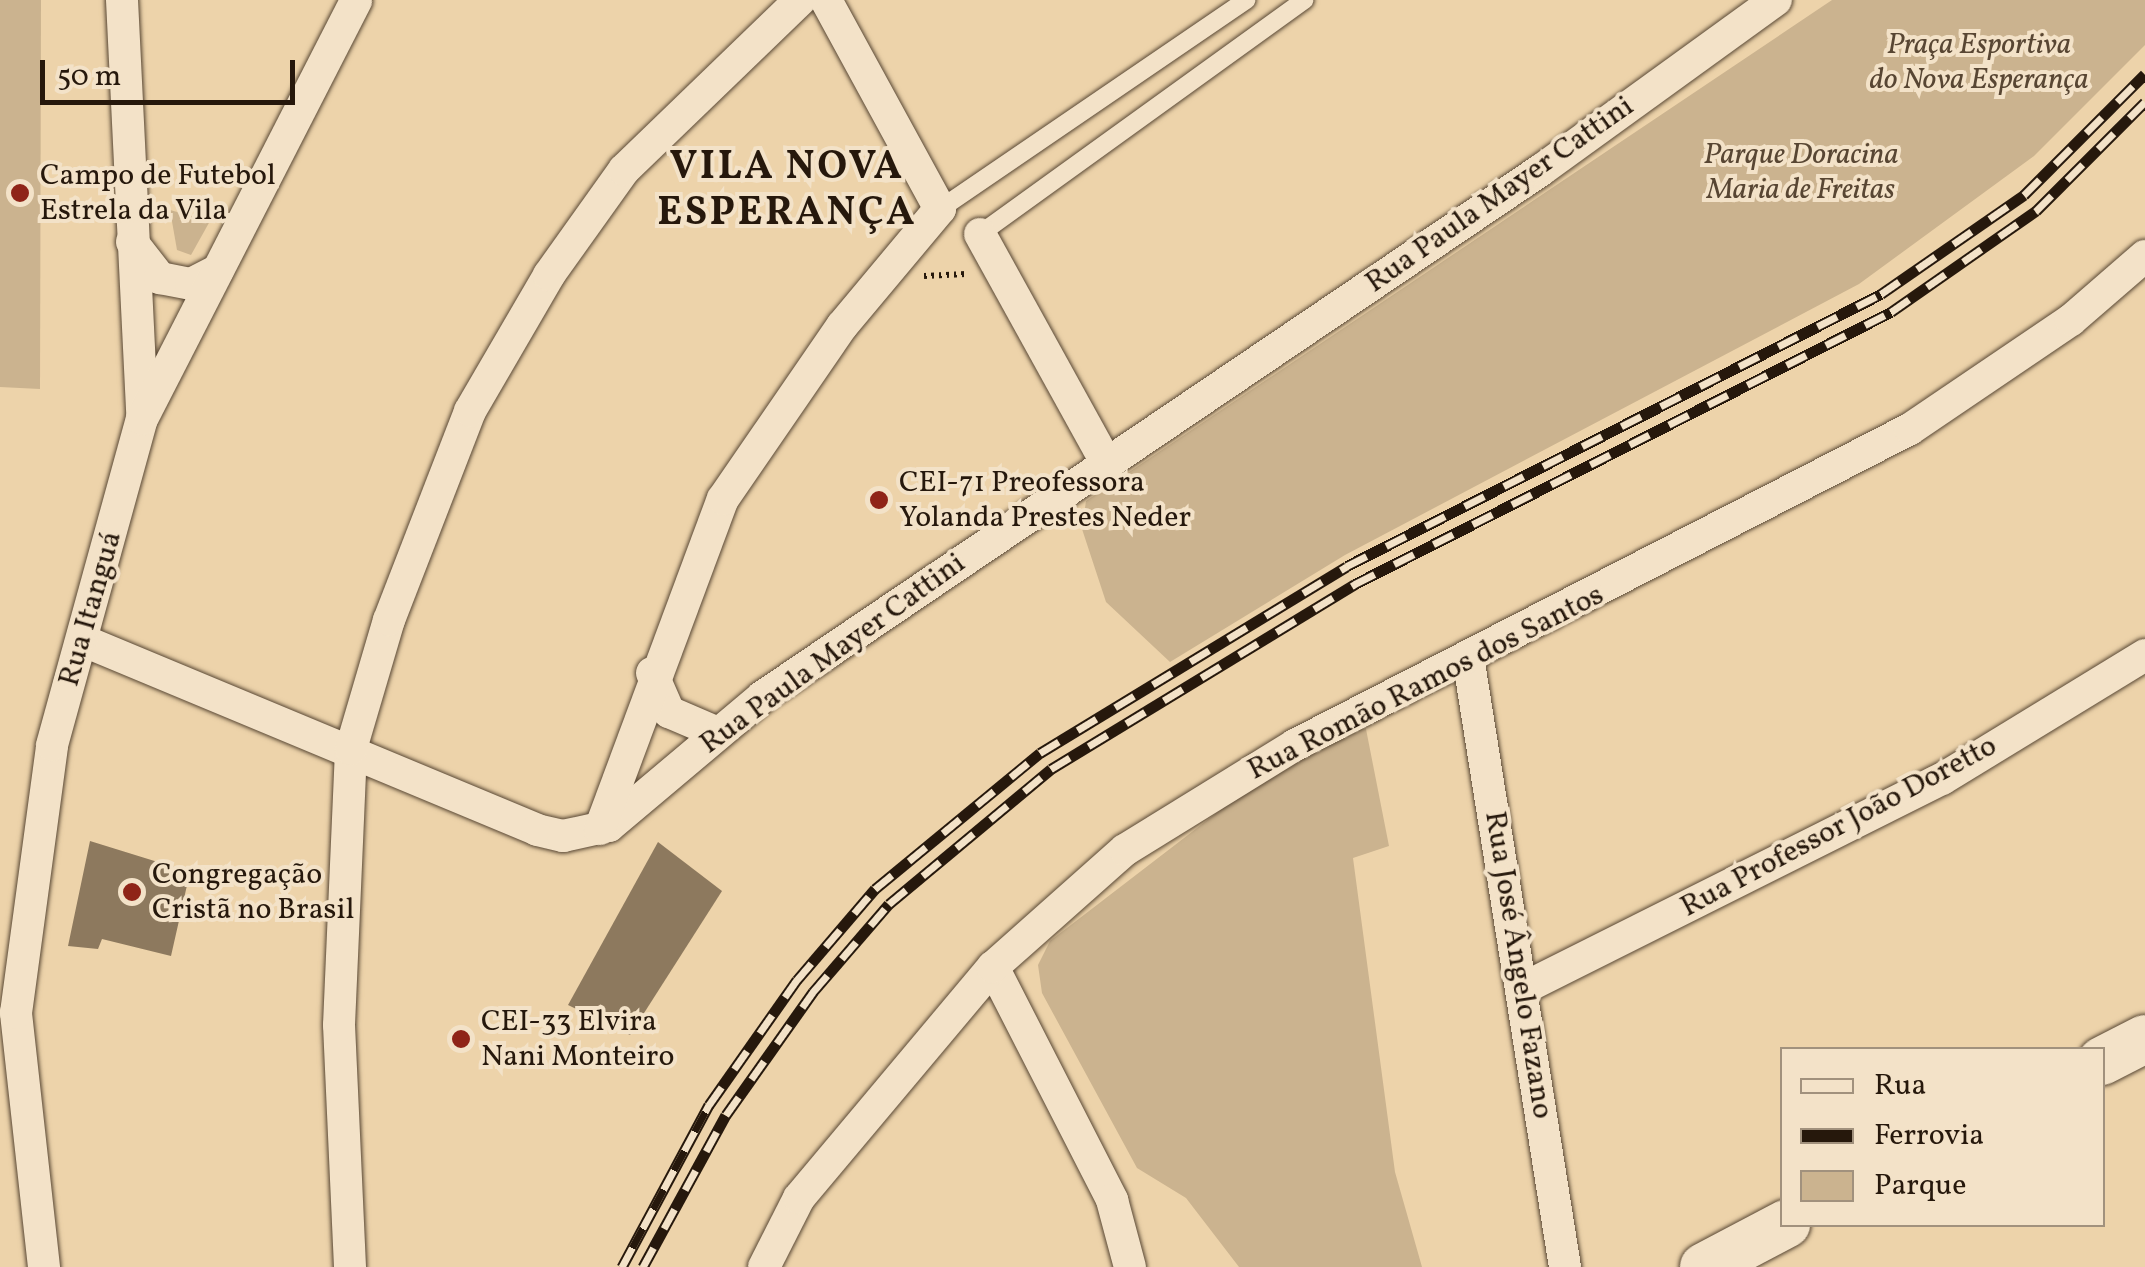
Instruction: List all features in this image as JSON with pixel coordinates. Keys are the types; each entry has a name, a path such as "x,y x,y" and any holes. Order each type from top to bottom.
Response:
{"street":[{"path":"122,0 142,419"},
{"name":"Rua Itanguá","path":"44,1267 8,1010 52,745 84,641 142,419 356,0"},
{"path":"350,1267 339,1025 350,749 429,509 470,411 549,274 624,170 800,0"},
{"path":"84,641 537,830 600,829 652,672 723,499 882,279 940,209 826,0"},
{"name":"Rua Paula Mayer Cattini","path":"600,829 647,797 718,732 1776,0"},
{"path":"980,234 996,272 1106,462"},
{"path":"132,242 160,278 191,284 218,270"},
{"name":"Rua Romão Ramos dos Santos","path":"764,1267 799,1198 993,967 1124,850 1295,745 1468,663 1910,429 2071,320 2145,256"},
{"name":"Rua Professor João Doretto","path":"1526,987 1942,779 2145,655"},
{"name":"Rua José Ângelo Fazano","path":"1468,663 1526,987 1565,1267"},
{"path":"652,672 670,712 683,762"},
{"path":"670,712 718,732"},
{"path":"621,758 647,797"},
{"path":"993,967 1112,1200 1130,1267"},
{"path":"2105,1059 2145,1038"},
{"path":"1704,1267 1780,1227"}],"lane":[{"path":"940,209 1246,0"},
{"path":"980,234 1306,0"}],"path":[{"path":"882,279 996,272"}],"green space":[{"name":"Campo de Futebol Estrela da Vila","path":"0,0 41,0 40,389 0,387"},
{"name":"Parque Doracina Maria de Freitas","path":"1832,0 2145,0 2145,45 2034,156 1859,284 1345,555 1170,662 1106,602 1082,529 1086,501"},
{"path":"170,210 210,221 191,255 177,250"},
{"path":"1365,724 1389,846 1353,858 1395,1172 1422,1267 1239,1267 1186,1198 1137,1168 1042,993 1038,965 1050,941 1240,795"}],"building":[{"name":"Congregação Cristã no Brasil","path":"90,841 190,872 171,956 102,939 98,949 68,946"},
{"path":"658,842 722,891 630,1035 568,1005"}],"railway":[{"path":"622,1267 709,1105 797,980 875,889 1040,753 1347,566 1881,294 2024,195 2145,74"},
{"path":"643,1267 726,1115 813,992 889,904 1051,769 1355,584 1891,312 2036,211 2145,102"}],"place":[{"name":"Campo de Futebol Estrela da Vila","path":"20,193"},
{"name":"CEI-71 Preofessora Yolanda Prestes Neder","path":"879,500"},
{"name":"Congregação Cristã no Brasil","path":"132,892"},
{"name":"CEI-33 Elvira Nani Monteiro","path":"461,1039"}],"district":[{"name":"VILA NOVA ESPERANÇA","path":"787,191"}],"park label":[{"name":"Praça Esportiva do Nova Esperança","path":"1979,62"}]}
